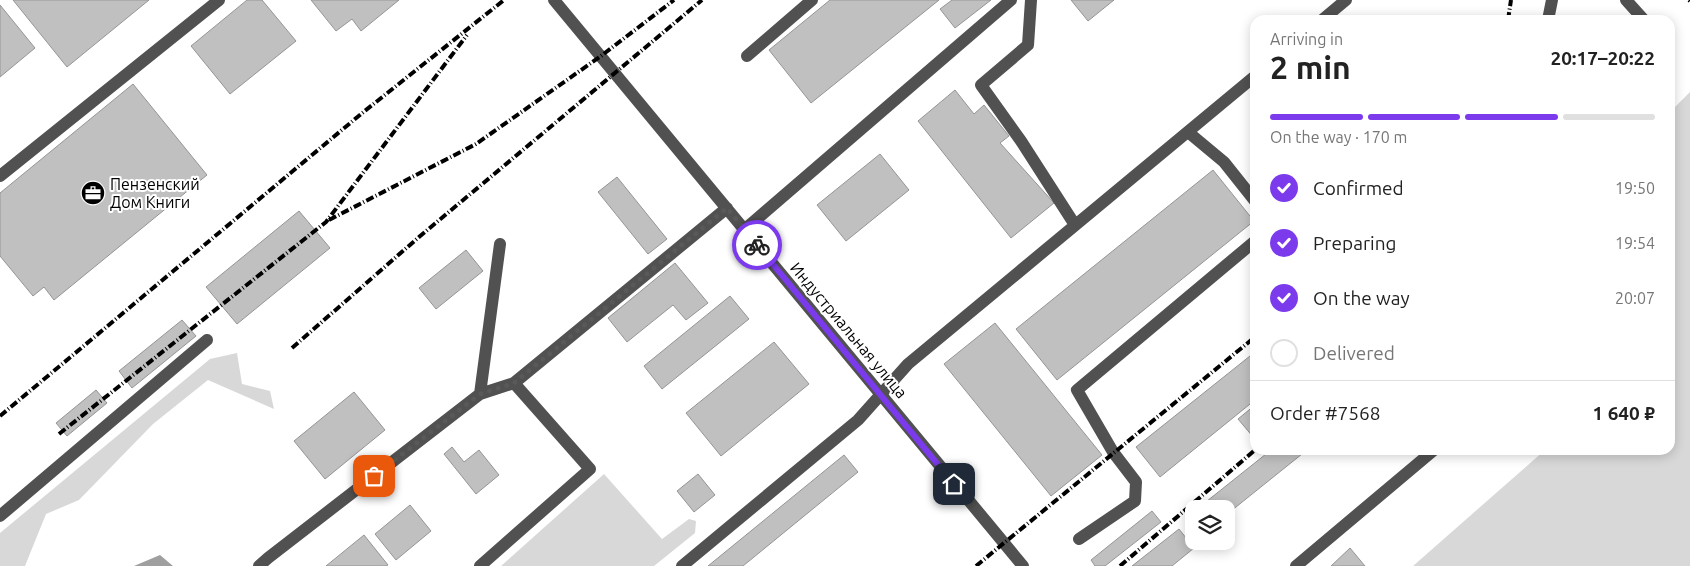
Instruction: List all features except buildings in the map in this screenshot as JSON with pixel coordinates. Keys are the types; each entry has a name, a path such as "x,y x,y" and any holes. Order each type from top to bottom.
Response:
{"street":[{"path":"0,176 219,0"},
{"name":"Индустриальная улица","path":"554,0 1023,566"},
{"path":"747,56 812,0"},
{"path":"744,230 1011,0"},
{"path":"1031,0 1028,45 981,85 1021,141 1075,225"},
{"path":"1328,15 1346,0"},
{"path":"1549,15 1552,0"},
{"path":"1626,0 1640,15"},
{"path":"682,566 858,420 908,364 1250,80"},
{"path":"1188,132 1224,162 1250,196"},
{"path":"259,566 480,394 514,383 727,208"},
{"path":"480,394 500,244"},
{"path":"1079,539 1135,501 1136,482 1113,452 1077,390 1250,245"},
{"path":"0,516 207,340"},
{"path":"480,566 590,469 514,383"},
{"path":"1296,566 1428,455"}],"shaded area":[{"path":"1690,92 1690,566 1413,566 1539,455 1675,455 1675,107"},
{"path":"237,353 242,384 270,391 274,409 208,380 153,424 79,500 46,514 25,566 0,566 0,533 210,359"},
{"path":"604,474 662,539 689,519 696,521 695,533 654,566 501,566"},
{"path":"160,555 173,566 134,566"}],"railway":[{"path":"0,416 361,114 504,0"},
{"path":"329,220 476,144 601,56 674,0"},
{"path":"292,348 419,237 702,0"},
{"path":"1509,15 1511,0"},
{"path":"59,434 326,222 467,35"},
{"path":"976,566 1250,341"},
{"path":"1120,566 1250,454"}],"way so far":[{"path":"374,476 480,394 514,383 727,208 757,245"}],"place":[{"name":"Пензенский Дом Книги","path":"93,193"}],"route":[{"path":"757,245 954,484"}]}
